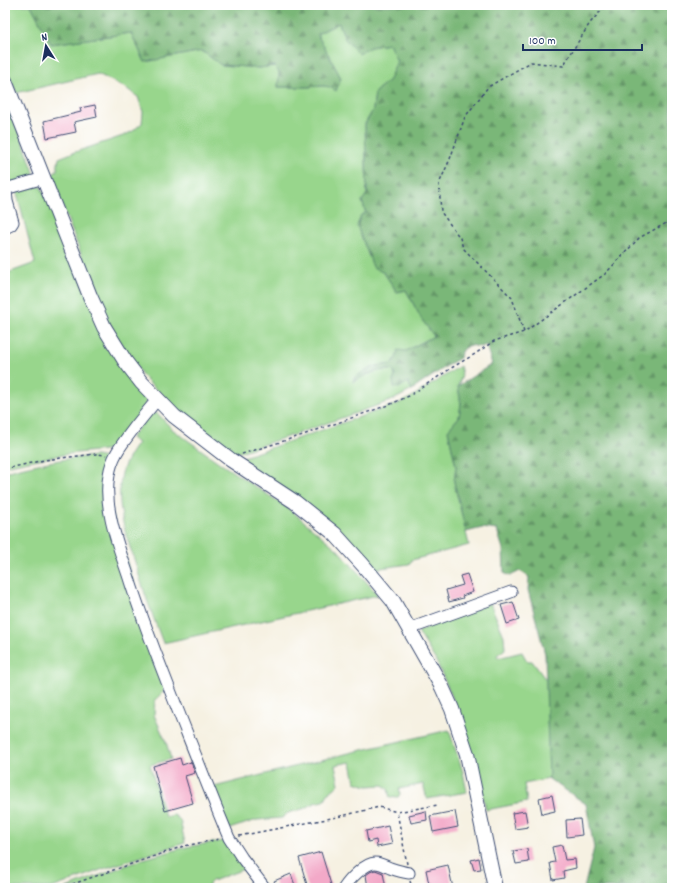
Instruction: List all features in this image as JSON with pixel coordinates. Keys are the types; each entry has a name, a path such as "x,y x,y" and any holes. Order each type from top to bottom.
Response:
{"main road":[{"path":"5,81 88,290 104,327 125,361 157,400 174,416 231,460 295,502 335,534 393,601 442,687 452,709 467,754 495,888"}],"street":[{"path":"5,228 11,226 13,222 7,201 6,189 44,178"},
{"path":"157,400 114,456 109,475 108,497 114,530 138,609 228,838 265,888"},
{"path":"409,629 511,592"},
{"path":"344,888 347,882 360,870 372,864 380,864 408,873"}],"path":[{"path":"524,332 512,298 463,248 460,238 441,212 439,184 450,159 465,117 488,87 531,62 563,66 590,23 606,5"},
{"path":"231,460 242,454 303,435 391,404 409,396 494,341 524,332 605,274 639,238 672,220"},
{"path":"5,469 44,460 96,454 114,456"},
{"path":"61,888 184,846 275,830 379,807 397,812 438,805"},
{"path":"397,812 412,888"}],"green space":[{"path":"5,5 31,5 51,44 131,33 145,62 202,51 221,65 259,68 275,66 280,73 278,87 323,86 331,87 335,90 341,78 317,34 339,23 345,39 359,53 370,47 389,44 397,61 389,80 375,92 373,110 365,124 367,194 362,201 366,214 373,267 384,273 397,292 406,290 422,320 434,336 405,352 391,364 378,366 360,374 354,378 353,382 365,375 381,370 393,370 395,376 393,381 408,382 412,390 393,400 293,435 237,453 231,453 194,425 146,380 127,354 106,317 51,177 57,170 59,158 123,136 133,131 142,123 143,112 138,97 126,88 98,74 16,93 5,65"},
{"path":"31,5 672,5 672,888 584,888 594,848 586,804 549,779 545,654 528,590 529,577 520,571 510,576 504,573 503,549 497,530 482,528 466,532 454,482 456,466 448,430 459,417 461,404 458,386 492,364 486,345 481,347 470,345 461,351 460,358 412,390 408,382 399,388 394,387 393,381 395,376 393,370 382,370 372,373 353,382 354,379 367,370 377,366 391,364 396,358 398,350 406,351 434,336 422,320 406,290 397,292 384,273 373,267 357,226 361,215 366,213 362,201 367,194 365,124 373,110 375,92 389,80 397,61 389,44 370,47 359,54 345,39 339,23 317,34 341,78 336,91 331,87 323,86 278,87 279,73 275,66 259,68 221,65 202,51 145,62 131,33 51,44"},
{"path":"5,93 34,172 31,178 5,187"},
{"path":"35,186 41,187 145,396 146,406 114,449 68,454 5,466 5,274 35,263 16,190"},
{"path":"460,366 462,375 458,386 461,404 459,417 448,430 456,466 454,482 469,545 412,560 409,564 374,569 242,459 243,457 397,404 410,398"},
{"path":"150,412 158,414 172,429 224,466 288,508 337,549 378,595 163,643 128,542 120,500 123,469 138,443 131,438"},
{"path":"96,456 104,458 108,462 104,487 166,689 155,700 154,715 166,742 171,759 150,765 165,817 174,815 180,820 185,843 103,869 52,888 5,888 5,472 27,466 73,458"},
{"path":"490,603 504,636 505,649 497,655 498,658 522,652 527,661 532,661 546,680 549,779 524,784 527,802 486,810 477,769 451,694 436,661 419,631"},
{"path":"449,730 463,772 467,792 427,799 423,784 399,789 400,794 398,797 390,798 388,789 383,785 367,786 355,782 351,762 335,765 339,784 329,792 324,801 314,803 306,808 288,813 282,818 257,820 229,829 210,788 349,753"},
{"path":"222,841 226,843 244,869 212,881 209,884 209,888 66,888 143,859 186,847"}],"building":[{"path":"95,105 97,117 74,122 76,132 47,138 44,121 81,112 80,108"},
{"path":"467,574 473,592 462,596 463,598 449,602 446,590 463,585 460,576"},
{"path":"513,602 519,620 507,624 501,605"},
{"path":"180,758 182,765 191,762 195,773 185,776 193,803 165,811 153,766"},
{"path":"552,795 555,811 542,814 539,798"},
{"path":"426,811 427,820 411,823 409,815"},
{"path":"455,811 458,827 433,832 430,816"},
{"path":"525,811 528,827 515,829 512,813"},
{"path":"580,819 582,835 567,837 566,820"},
{"path":"388,826 392,844 377,847 376,840 368,842 366,831"},
{"path":"562,845 565,860 575,859 576,868 563,871 564,878 553,880 550,863 555,862 552,847"},
{"path":"527,849 529,862 516,864 513,851"},
{"path":"321,852 332,888 308,888 299,858"},
{"path":"479,858 481,869 474,870 471,860"},
{"path":"448,865 453,888 432,888 431,883 429,884 426,870"},
{"path":"375,870 383,873 386,888 368,888 366,875"},
{"path":"291,874 296,888 277,888 274,881"}]}
